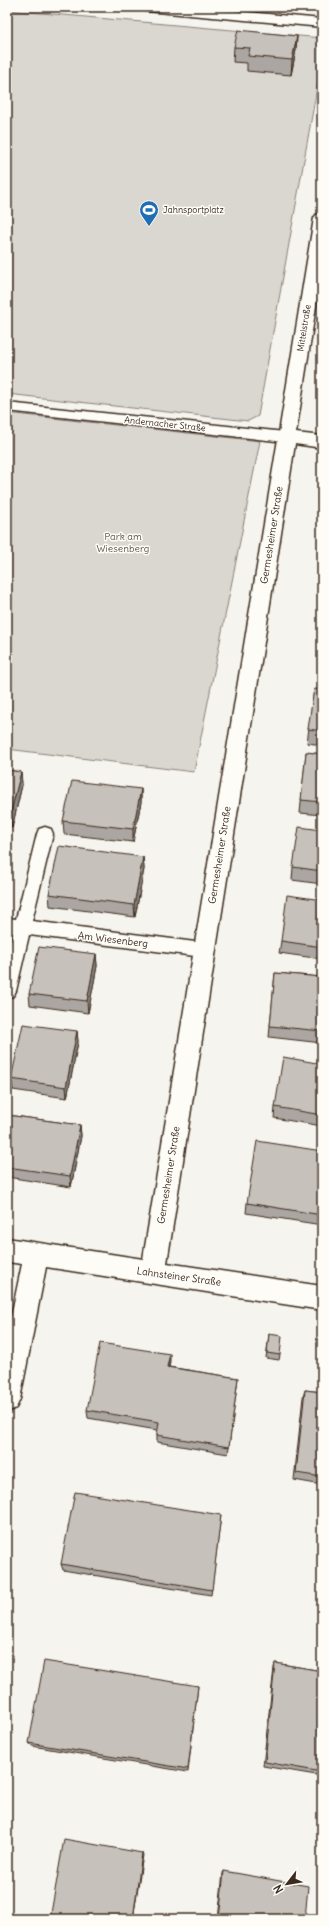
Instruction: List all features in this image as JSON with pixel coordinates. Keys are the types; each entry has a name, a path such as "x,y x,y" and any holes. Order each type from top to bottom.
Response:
{"street":[{"path":"146,7 322,22"},
{"name":"Mittelstraße","path":"286,437 322,218"},
{"name":"Andernacher Straße","path":"286,437 322,442"},
{"name":"Germesheimer Straße","path":"153,1272 203,950 286,437"},
{"name":"Lahnsteiner Straße","path":"7,1250 322,1298"},
{"path":"7,1399 36,1254"}],"lane":[{"name":"Andernacher Straße","path":"7,407 286,437"},
{"path":"7,991 15,926 45,834"},
{"name":"Am Wiesenberg","path":"15,926 203,950"}],"green space":[{"name":"Jahnsportplatz","path":"7,10 322,38 322,60 258,416 248,421 7,394"},
{"name":"Park am Wiesenberg","path":"7,413 260,441 194,772 7,749"}],"building":[{"path":"238,30 297,36 292,60 248,56 250,48 234,47"},
{"path":"314,689 322,690 322,731 308,729"},
{"path":"306,752 322,754 322,802 301,800"},
{"path":"7,770 21,772 10,815 7,814"},
{"path":"72,781 141,789 133,829 63,821"},
{"path":"299,827 322,830 322,871 293,867"},
{"path":"59,846 143,857 134,905 49,894"},
{"path":"287,895 322,900 322,947 281,941"},
{"path":"39,947 96,954 87,1001 29,994"},
{"path":"275,973 322,977 322,1031 270,1026"},
{"path":"23,1024 77,1031 66,1087 11,1079"},
{"path":"283,1057 322,1064 322,1115 275,1107"},
{"path":"7,1115 80,1125 70,1176 7,1167"},
{"path":"257,1141 322,1151 322,1215 247,1203"},
{"path":"269,1334 282,1336 280,1355 267,1353"},
{"path":"100,1343 170,1354 167,1367 238,1378 229,1447 157,1435 159,1422 87,1410"},
{"path":"305,1390 322,1392 322,1477 296,1473"},
{"path":"75,1492 221,1515 212,1590 61,1564"},
{"path":"44,1661 198,1686 188,1769 29,1743"},
{"path":"275,1663 322,1671 322,1772 265,1762"},
{"path":"64,1839 142,1853 133,1919 50,1919"},
{"path":"224,1871 308,1886 305,1919 219,1919"}],"place":[{"name":"Jahnsportplatz","path":"149,227"}]}
